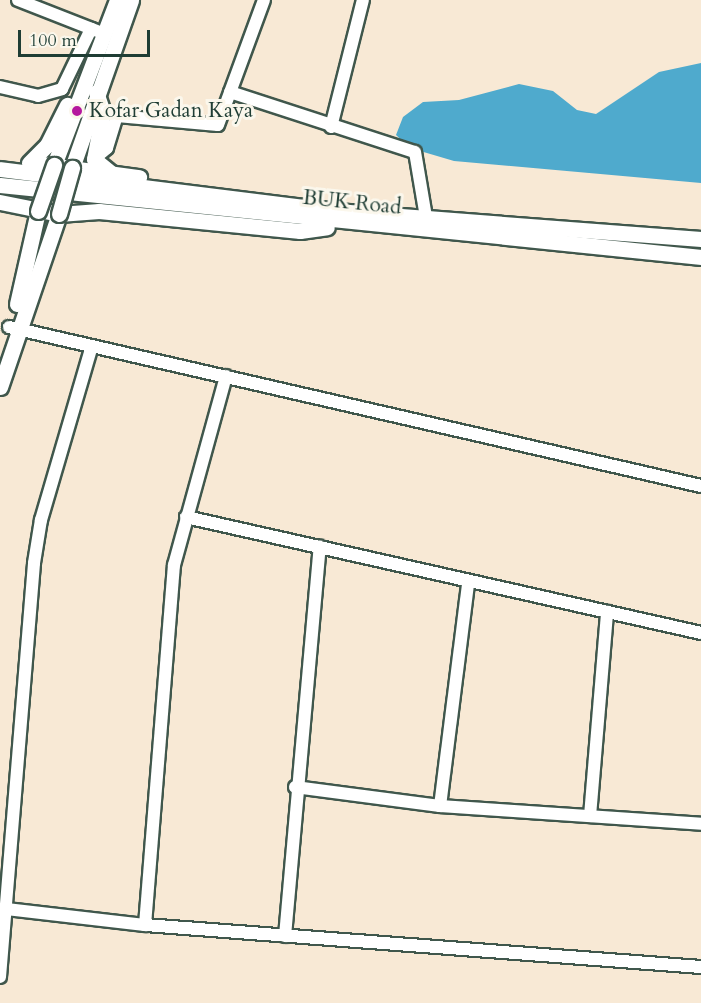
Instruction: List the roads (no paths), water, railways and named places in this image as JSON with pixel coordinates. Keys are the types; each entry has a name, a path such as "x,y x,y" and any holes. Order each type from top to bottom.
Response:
{"main road":[{"path":"0,353 13,328 59,214 89,91 97,31 117,0"},
{"path":"0,387 38,211 54,165 131,0"},
{"path":"89,91 103,112 94,159 110,172"},
{"path":"29,164 47,145 89,91"},
{"path":"0,161 54,165 284,195 339,218"},
{"name":"BUK Road","path":"0,169 339,218 426,217 701,239"},
{"name":"BUK Road","path":"0,186 339,218 701,257"},
{"path":"0,201 59,214 99,211 300,231 339,218"}],"street":[{"path":"94,159 107,148 117,116 218,125 264,0"},
{"path":"331,128 363,0"},
{"path":"0,87 38,96 62,89 97,31 24,1"},
{"path":"230,92 331,128 417,154 426,217"},
{"path":"13,328 701,486"},
{"path":"0,977 34,563 41,520 92,346"},
{"path":"144,925 174,565 226,376"},
{"path":"186,517 468,584 701,633"},
{"path":"285,936 295,786 320,547"},
{"path":"440,806 468,584"},
{"path":"590,816 607,612"},
{"path":"295,786 440,806 701,824"},
{"path":"6,909 144,925 701,967"}],"water":[{"path":"701,63 701,183 454,161 410,148 396,135 403,117 423,102 459,100 519,84 553,91 577,110 596,114 659,72"}],"place":[{"name":"Kofar Gadan Kaya","path":"77,111"}]}
